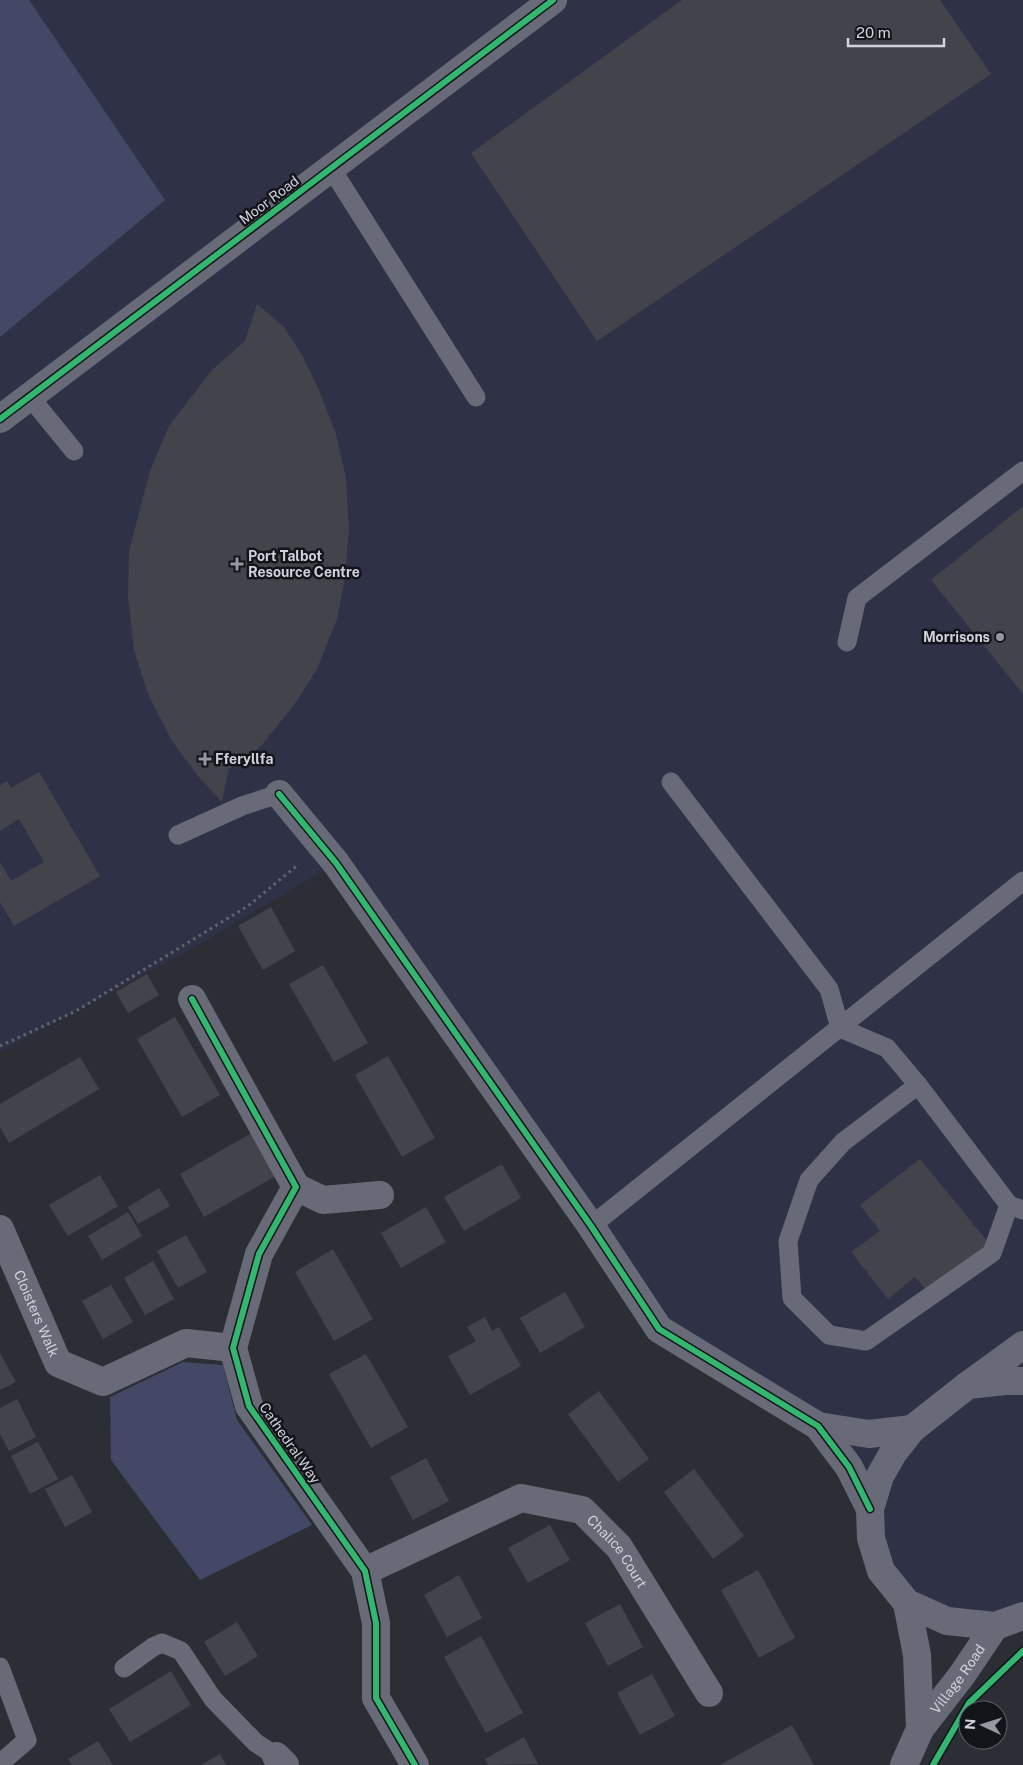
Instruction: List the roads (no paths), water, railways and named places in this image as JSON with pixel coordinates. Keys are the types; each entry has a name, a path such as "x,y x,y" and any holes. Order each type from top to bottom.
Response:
{"street":[{"name":"Moor Road","path":"0,420 553,0"},
{"path":"279,794 324,847 381,926 590,1226 659,1329 818,1426 850,1467 870,1509"},
{"path":"192,999 296,1186 323,1200 380,1196"},
{"path":"233,1348 259,1254 296,1186"},
{"name":"Cloisters Walk","path":"0,1229 58,1363 103,1382 186,1343 233,1348"},
{"path":"1023,1345 912,1429 893,1453 880,1476 870,1509 871,1538 881,1571 907,1603 947,1621 996,1626 1023,1616"},
{"name":"Cathedral Way","path":"233,1348 249,1406 365,1572 376,1624 376,1698 415,1765"},
{"path":"968,1385 1023,1381"},
{"path":"818,1426 869,1434 912,1429"},
{"name":"Chalice Court","path":"365,1572 521,1498 582,1510 619,1547 709,1693"},
{"name":"Village Road","path":"907,1603 916,1655 920,1729"},
{"name":"Village Road","path":"904,1765 920,1729 962,1675 996,1626"}],"lane":[{"path":"331,168 476,397"},
{"path":"30,397 74,451"},
{"path":"847,642 857,598 1023,471"},
{"path":"671,782 830,988 840,1028"},
{"path":"178,835 242,806 279,794"},
{"path":"590,1226 1023,881"},
{"path":"840,1028 887,1048 918,1085 1016,1208 992,1252 866,1341 829,1335 792,1298 788,1241 809,1180 843,1142 918,1085"},
{"path":"124,1668 153,1646 162,1643 181,1651 213,1699 256,1743 280,1761"},
{"path":"0,1667 26,1740 4,1760"}],"place":[{"name":"Port Talbot Resource Centre","path":"237,564"},
{"name":"Morrisons","path":"1000,637"},
{"name":"Fferyllfa","path":"205,759"}]}
